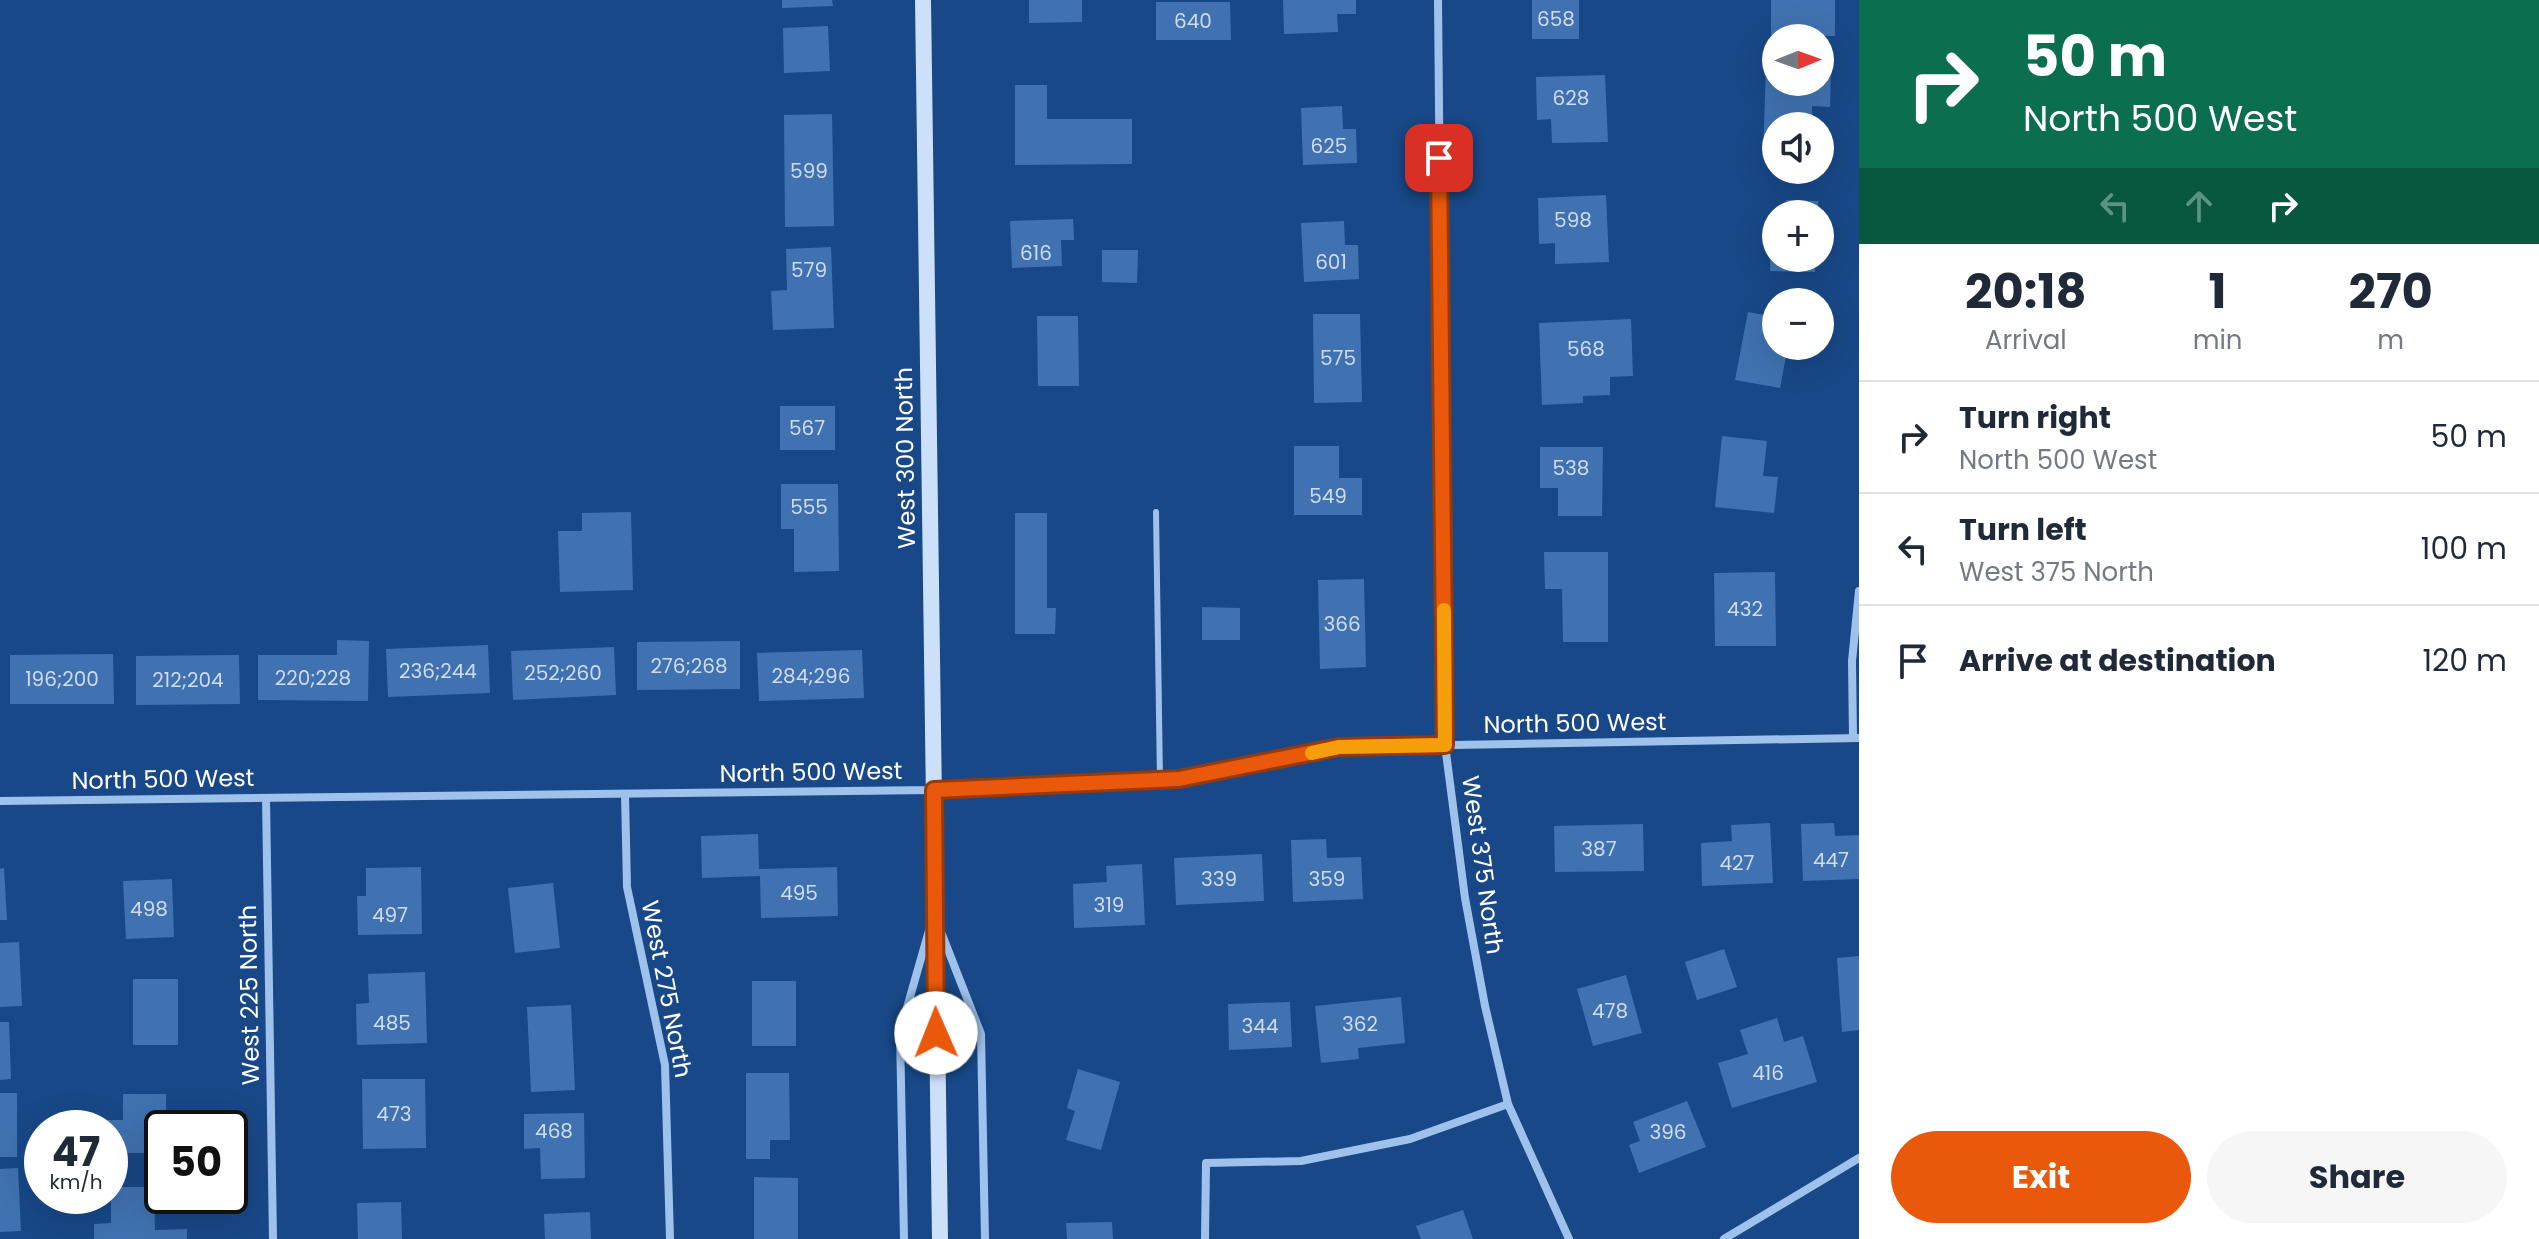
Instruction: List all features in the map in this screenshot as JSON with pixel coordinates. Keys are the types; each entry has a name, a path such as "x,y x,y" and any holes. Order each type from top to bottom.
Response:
{"main road":[{"name":"West 300 North","path":"923,0 940,1239"}],"street":[{"name":"West 375 North","path":"1438,0 1445,745 1465,898 1485,1006 1508,1104 1569,1239"},
{"path":"1856,738 1852,661 1859,591"},
{"name":"North 500 West","path":"0,801 934,790 1179,779 1339,747 1856,738"},
{"name":"West 275 North","path":"625,794 627,887 665,1065 670,1239"},
{"name":"West 225 North","path":"266,798 273,1239"},
{"name":"West 300 North","path":"904,1239 900,1032 934,915"},
{"name":"West 300 North","path":"934,915 981,1034 985,1239"},
{"path":"1205,1239 1206,1163 1301,1161 1410,1139 1508,1104"},
{"path":"1724,1239 1859,1158"}],"lane":[{"path":"1156,512 1160,780"}],"building":[{"path":"782,0 832,0 833,6 782,8"},
{"path":"1029,0 1082,0 1082,22 1029,23"},
{"path":"1283,0 1356,0 1356,14 1337,14 1338,32 1284,34"},
{"path":"1532,0 1579,0 1579,39 1532,39"},
{"path":"1771,0 1835,0 1835,36 1834,24 1771,24"},
{"path":"1156,2 1230,2 1231,40 1156,40"},
{"path":"828,26 830,71 784,73 783,28"},
{"path":"1605,75 1608,142 1552,143 1551,119 1537,120 1536,77"},
{"path":"1015,85 1047,85 1047,119 1132,119 1132,164 1015,165"},
{"path":"1765,96 1830,96 1830,107 1812,106 1812,112 1764,112"},
{"path":"1342,106 1343,129 1356,129 1357,163 1303,165 1301,108"},
{"path":"832,114 834,226 785,227 784,115"},
{"path":"1606,195 1609,262 1555,264 1555,243 1539,244 1538,198"},
{"path":"1073,219 1074,240 1061,240 1062,266 1012,268 1010,221"},
{"path":"1344,221 1345,245 1358,245 1359,279 1304,282 1301,223"},
{"path":"831,247 834,328 773,330 771,291 787,290 786,249"},
{"path":"1102,250 1138,250 1137,283 1102,282"},
{"path":"1748,312 1762,314 1762,360 1785,360 1780,388 1735,380"},
{"path":"1313,314 1360,314 1362,402 1314,403"},
{"path":"1037,316 1078,316 1079,386 1038,386"},
{"path":"1631,319 1633,376 1610,377 1610,395 1583,396 1583,403 1542,405 1539,323"},
{"path":"780,406 835,406 835,450 780,450"},
{"path":"1722,436 1767,441 1763,476 1778,477 1774,513 1715,507"},
{"path":"1294,446 1339,446 1339,478 1362,478 1362,515 1294,515"},
{"path":"1540,447 1603,447 1602,516 1558,516 1558,488 1540,488"},
{"path":"781,484 838,484 839,571 794,572 794,529 781,529"},
{"path":"631,512 633,590 560,592 558,531 582,531 582,513"},
{"path":"1015,513 1047,513 1047,608 1056,608 1055,634 1015,634"},
{"path":"1544,552 1608,552 1608,642 1563,642 1562,589 1545,589"},
{"path":"1775,572 1776,646 1715,646 1714,573"},
{"path":"1364,579 1366,667 1320,669 1318,580"},
{"path":"1202,607 1240,608 1240,640 1202,640"},
{"path":"337,640 369,641 368,701 258,700 258,655 337,655"},
{"path":"740,641 740,689 637,690 637,642"},
{"path":"488,645 490,693 388,697 386,649"},
{"path":"614,647 616,695 513,700 511,651"},
{"path":"862,650 864,698 759,701 757,653"},
{"path":"113,654 114,704 10,704 10,655"},
{"path":"239,655 240,704 136,705 136,656"},
{"path":"1770,823 1773,883 1702,886 1701,843 1732,841 1731,825"},
{"path":"1834,823 1835,836 1859,835 1859,879 1803,881 1801,824"},
{"path":"1643,824 1644,871 1555,872 1554,826"},
{"path":"758,834 759,869 837,867 838,916 761,918 760,876 702,878 701,836"},
{"path":"1326,839 1327,858 1361,857 1363,899 1293,902 1291,840"},
{"path":"1262,854 1264,901 1176,905 1174,858"},
{"path":"1142,864 1145,925 1074,928 1073,884 1107,882 1106,866"},
{"path":"421,867 422,934 358,935 357,896 366,896 366,868"},
{"path":"4,868 7,920 0,920 0,869"},
{"path":"172,879 174,937 126,939 123,881"},
{"path":"553,883 560,948 515,953 508,888"},
{"path":"19,942 22,1006 0,1007 0,943"},
{"path":"1724,949 1737,987 1697,1000 1685,962"},
{"path":"1859,956 1859,1030 1842,1032 1837,958"},
{"path":"425,972 427,1043 357,1045 356,1004 369,1003 368,974"},
{"path":"1626,975 1642,1033 1593,1046 1577,989"},
{"path":"133,979 178,979 178,1045 133,1045"},
{"path":"752,981 796,981 796,1046 752,1046"},
{"path":"1401,997 1405,1043 1358,1048 1359,1059 1321,1063 1315,1006"},
{"path":"1290,1002 1292,1047 1229,1050 1228,1004"},
{"path":"571,1005 575,1090 531,1092 527,1007"},
{"path":"1777,1018 1784,1042 1803,1036 1817,1082 1732,1108 1718,1063 1748,1054 1740,1030"},
{"path":"0,1022 9,1022 11,1079 0,1080"},
{"path":"1078,1069 1120,1082 1101,1150 1066,1140 1075,1111 1067,1108"},
{"path":"746,1073 789,1073 790,1140 770,1140 770,1159 746,1159"},
{"path":"362,1079 425,1079 426,1148 363,1149"},
{"path":"0,1093 17,1093 17,1157 0,1157"},
{"path":"123,1094 166,1094 166,1110 144,1110 144,1153 128,1153 128,1110 123,1110"},
{"path":"1687,1101 1706,1147 1639,1173 1629,1145 1640,1141 1633,1122"},
{"path":"584,1113 585,1178 541,1179 540,1148 524,1149 524,1114"},
{"path":"18,1168 21,1231 0,1232 0,1169"},
{"path":"754,1177 798,1178 798,1239 754,1239"},
{"path":"128,1187 144,1187 144,1214 155,1214 155,1230 187,1229 187,1239 94,1239 94,1224 111,1223 111,1214 128,1214"},
{"path":"401,1202 402,1239 358,1239 357,1203"},
{"path":"1463,1210 1473,1239 1421,1239 1416,1226"},
{"path":"590,1212 591,1239 545,1239 544,1214"},
{"path":"1112,1222 1113,1239 1067,1239 1066,1223"}],"slow traffic":[{"path":"1312,753 1339,747 1445,745 1444,610"}],"route":[{"path":"936,1033 934,790 1179,779 1339,747 1445,745 1439,158"}]}
